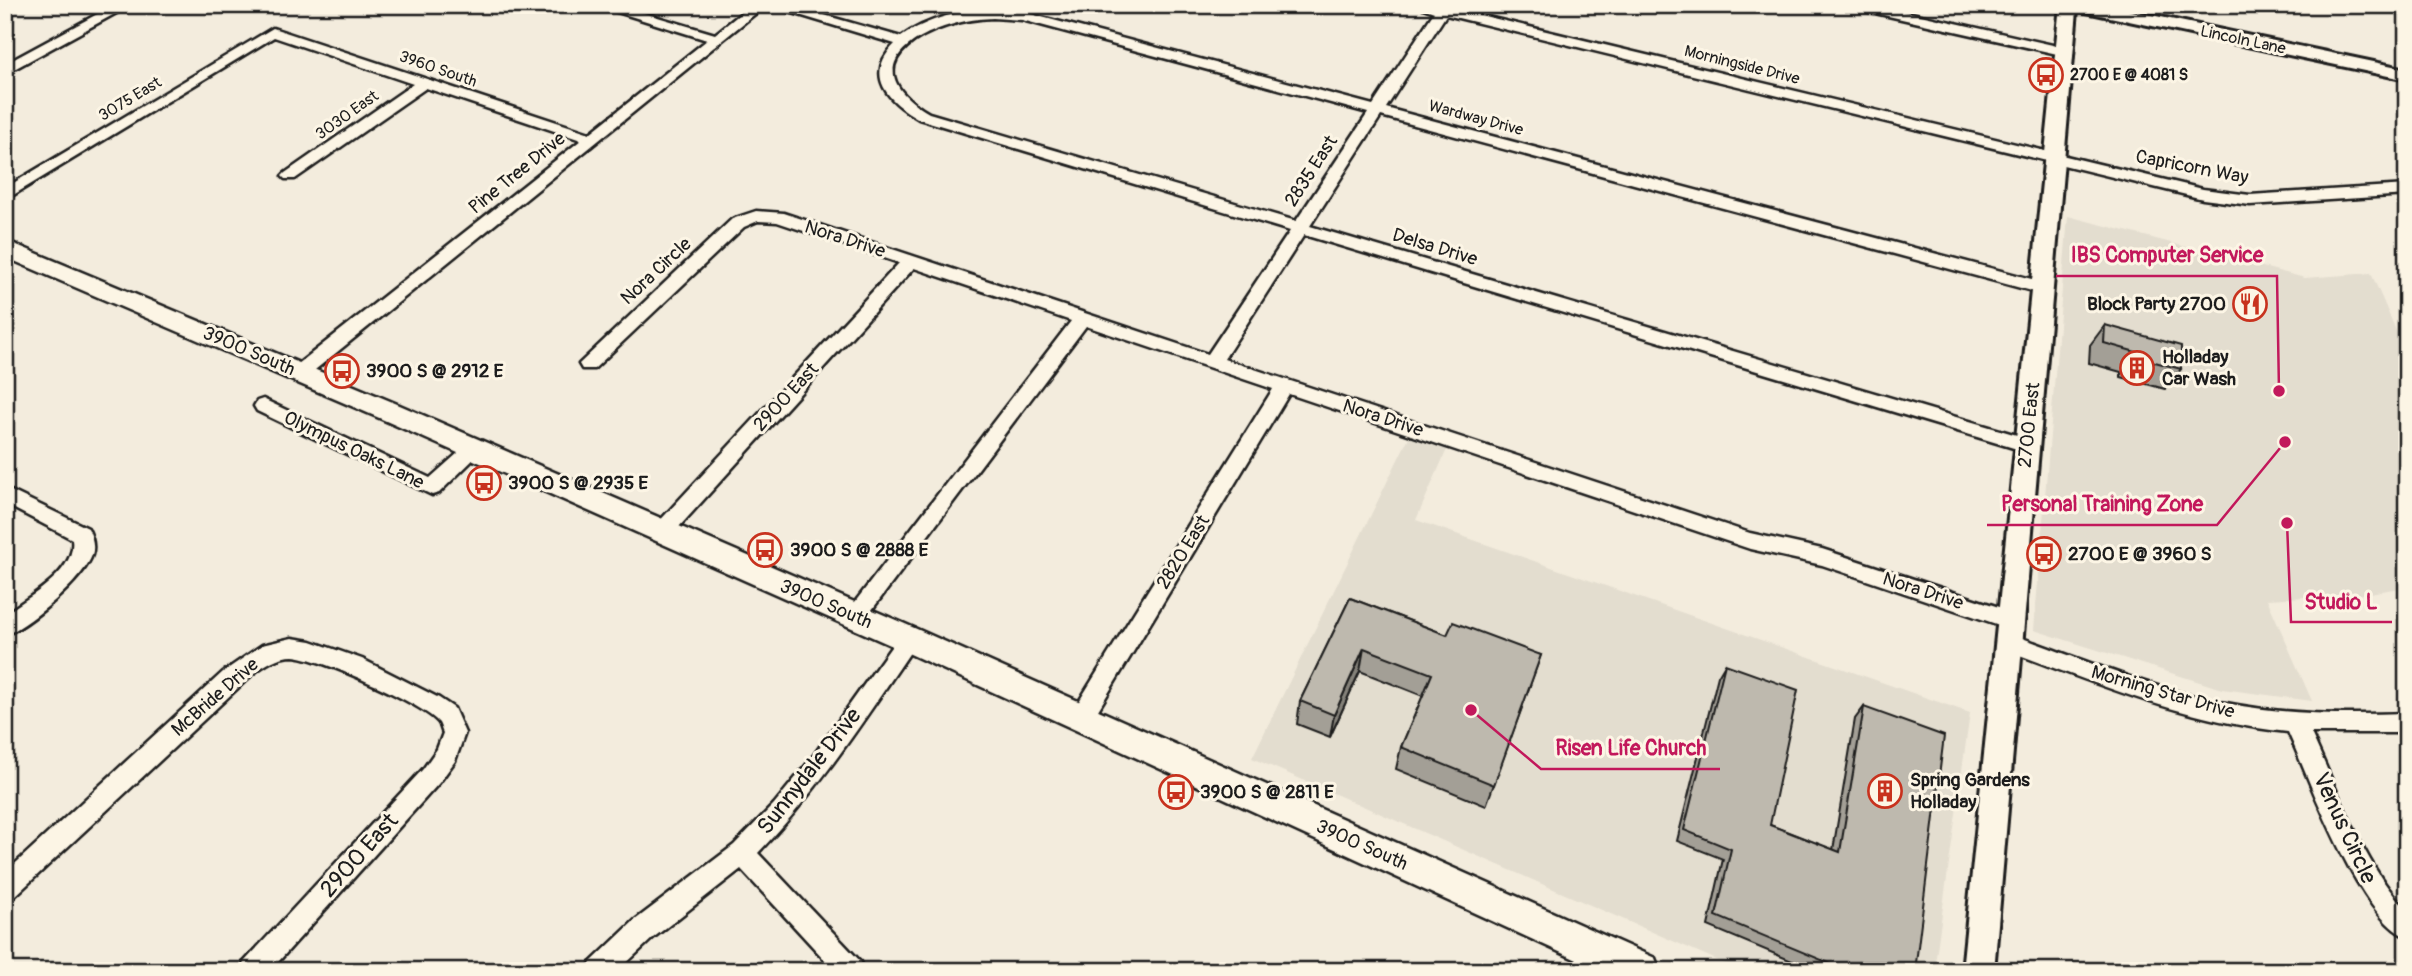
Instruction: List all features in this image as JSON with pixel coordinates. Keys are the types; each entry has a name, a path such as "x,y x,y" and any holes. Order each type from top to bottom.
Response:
{"main road":[{"name":"3900 South","path":"5,248 299,373 908,639 1642,971"}],"street":[{"path":"9,66 124,5"},
{"path":"602,5 718,39"},
{"name":"Pine Tree Drive","path":"299,373 760,5"},
{"path":"772,5 902,42"},
{"name":"Morningside Drive","path":"1421,5 1444,8 2055,159"},
{"path":"1857,5 2066,52"},
{"name":"2700 East","path":"1978,971 2069,5"},
{"name":"Lincoln Lane","path":"2079,5 2407,75"},
{"name":"2835 East","path":"1213,361 1444,8"},
{"name":"Wardway Drive","path":"902,42 930,25 953,18 981,14 1023,16 2043,288"},
{"name":"3960 South","path":"273,32 592,139"},
{"name":"3075 East","path":"5,195 273,32"},
{"name":"Delsa Drive","path":"902,42 888,63 886,77 897,99 914,111 2027,445"},
{"name":"3030 East","path":"290,176 424,83"},
{"name":"Capricorn Way","path":"2055,159 2233,199 2407,190"},
{"name":"Nora Drive","path":"756,216 784,219 1749,541 1822,557 2009,631"},
{"name":"Nora Circle","path":"588,364 733,227 756,216"},
{"name":"2900 East","path":"661,533 911,261"},
{"path":"855,617 1083,318"},
{"name":"2820 East","path":"1081,718 1285,385"},
{"name":"Olympus Oaks Lane","path":"263,406 432,488 474,450"},
{"path":"5,495 69,526 81,534 84,546 81,558 72,570 5,626"},
{"name":"Morning Star Drive","path":"2009,631 2182,702 2258,718 2295,722 2336,725 2407,723"},
{"name":"Sunnydale Drive","path":"600,971 644,929 742,853 782,812 819,766 908,639"},
{"name":"McBride Drive","path":"5,889 231,679 253,662 277,649 300,646 321,651 431,705 446,715 454,733"},
{"name":"Venus Circle","path":"2295,722 2367,879 2387,907 2407,925"},
{"name":"2900 East","path":"253,971 431,776 447,754 454,733"},
{"path":"742,853 852,971"}],"shaded area":[{"path":"2068,216 2305,278 2371,273 2398,335 2407,338 2407,587 2363,594 2267,599 2312,701 2222,689 2034,630"},
{"path":"1410,435 1448,447 1416,520 1970,713 1934,971 1742,971 1252,758"}],"building":[{"path":"2105,325 2181,346 2181,369 2136,357 2136,352 2104,343"},
{"path":"1350,598 1447,635 1453,622 1541,655 1494,785 1401,747 1432,674 1364,648 1334,715 1300,701"},
{"name":"Spring Gardens Holladay","path":"1725,664 1798,690 1770,825 1840,852 1864,707 1944,736 1915,971 1848,971 1716,916 1731,849 1684,830"}],"place":[{"name":"2700 E @ 4081 S","path":"2046,75"},
{"name":"Block Party 2700","path":"2250,304"},
{"name":"Holladay Car Wash","path":"2137,368"},
{"name":"3900 S @ 2912 E","path":"342,371"},
{"name":"IBS Computer Service","path":"2279,391"},
{"name":"Personal Training Zone","path":"2285,442"},
{"name":"3900 S @ 2935 E","path":"484,483"},
{"name":"Studio L","path":"2287,523"},
{"name":"3900 S @ 2888 E","path":"765,550"},
{"name":"2700 E @ 3960 S","path":"2044,554"},
{"name":"Risen Life Church","path":"1471,710"},
{"name":"Spring Gardens Holladay","path":"1885,791"},
{"name":"3900 S @ 2811 E","path":"1176,792"}]}
